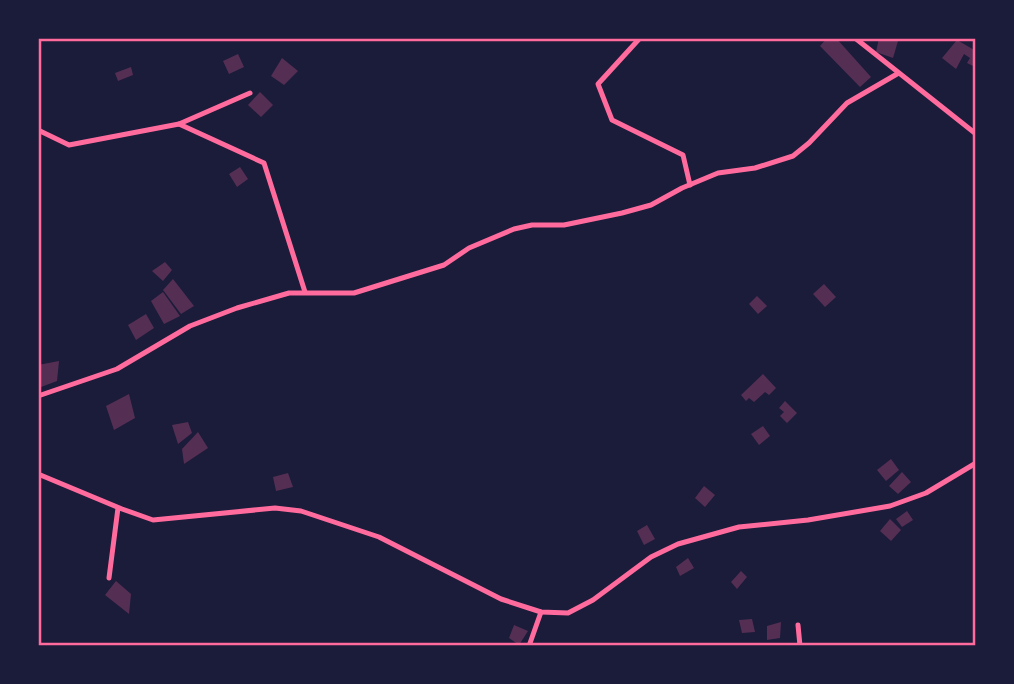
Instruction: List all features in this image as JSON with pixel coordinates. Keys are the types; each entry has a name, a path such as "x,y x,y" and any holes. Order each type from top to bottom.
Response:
{"street":[{"path":"640,38 598,84 612,120 683,155 690,185"},
{"path":"855,38 975,134"},
{"path":"38,396 117,369 190,326 225,312 289,293 354,293 444,265 469,248 514,229 532,225 565,225 622,213 651,205 718,173 755,168 793,156 809,144 847,103 898,74"},
{"path":"38,130 69,145 179,124 250,93"},
{"path":"179,124 264,163 305,292"},
{"path":"38,474 153,520 275,508 301,510 379,537 501,599 541,612 568,613 593,600 651,557 678,544 739,527 808,520 890,506 926,493 975,463"},
{"path":"109,578 118,508"},
{"path":"529,646 541,612"},
{"path":"798,625 800,646"}],"building":[{"path":"827,38 836,38 871,77 860,87 820,46"},
{"path":"879,38 898,41 893,58 876,52"},
{"path":"957,40 976,51 976,62 973,66 967,63 970,58 964,54 956,69 942,58"},
{"path":"238,54 244,67 229,74 223,61"},
{"path":"282,58 298,71 284,85 271,76"},
{"path":"131,67 133,75 118,81 115,73"},
{"path":"260,92 273,105 261,117 248,105"},
{"path":"240,167 248,179 237,187 229,174"},
{"path":"165,262 172,270 163,281 152,271"},
{"path":"173,279 194,306 181,314 163,290"},
{"path":"824,284 836,297 825,307 813,294"},
{"path":"163,292 180,316 164,324 151,301"},
{"path":"757,296 767,306 758,314 749,304"},
{"path":"146,314 154,328 136,340 128,325"},
{"path":"59,361 57,381 41,387 38,365"},
{"path":"763,374 776,388 769,395 765,392 754,402 749,398 746,401 741,395"},
{"path":"129,394 135,418 114,430 106,406"},
{"path":"785,401 797,413 787,423 780,416 784,412 779,408"},
{"path":"188,422 192,433 178,444 172,425"},
{"path":"763,426 770,436 759,445 751,434"},
{"path":"198,432 208,448 184,464 182,449"},
{"path":"891,459 899,470 886,481 877,470"},
{"path":"902,472 911,482 898,494 889,486"},
{"path":"288,473 293,487 276,491 273,477"},
{"path":"704,486 715,495 705,507 695,498"},
{"path":"907,511 913,520 902,527 896,519"},
{"path":"890,519 901,530 891,541 880,531"},
{"path":"647,525 655,539 644,545 637,531"},
{"path":"688,558 694,568 680,576 676,567"},
{"path":"741,571 747,577 737,589 731,582"},
{"path":"116,581 131,594 129,614 105,595"},
{"path":"752,619 755,632 742,633 739,620"},
{"path":"781,622 780,638 767,640 767,626"},
{"path":"514,625 528,631 519,645 509,638"}]}
